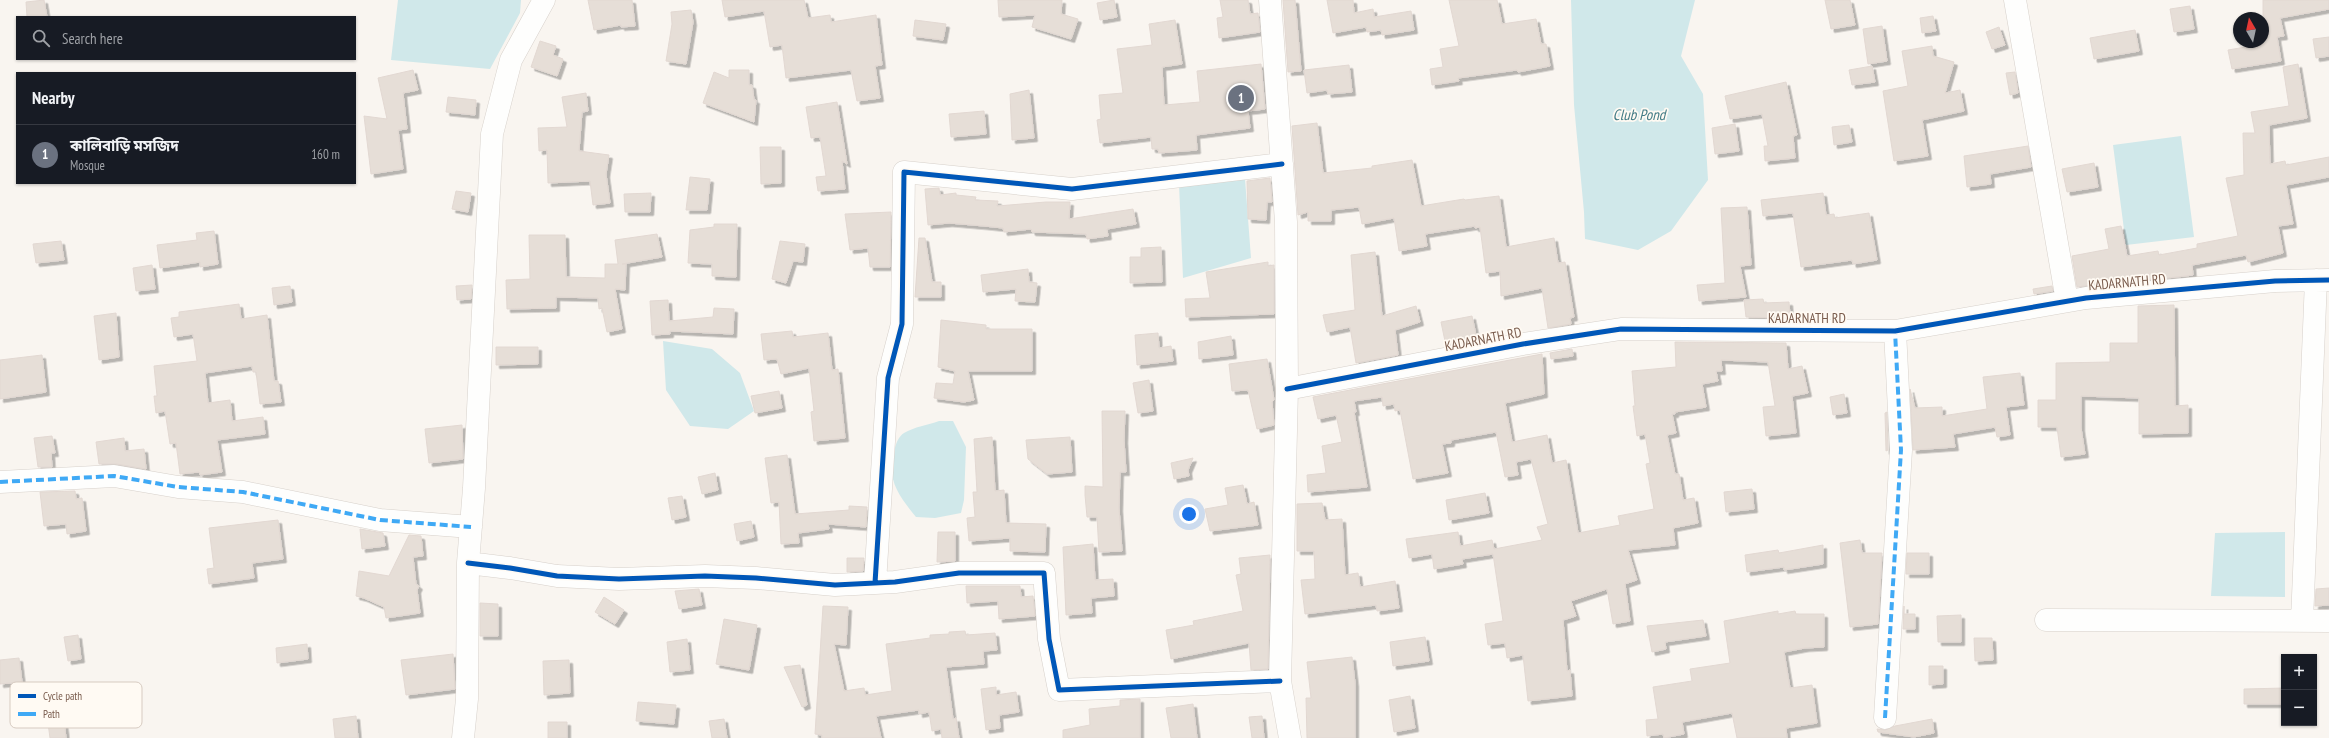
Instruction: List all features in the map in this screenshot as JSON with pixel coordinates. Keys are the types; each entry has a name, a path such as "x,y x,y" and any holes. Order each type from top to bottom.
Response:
{"street":[{"path":"463,738 467,699 468,563 492,134 511,60 544,0"},
{"path":"1270,0 1286,222 1287,389 1280,681 1290,738"},
{"path":"2015,0 2067,301"},
{"path":"875,583 888,378 902,324 904,172 1072,189 1282,164"},
{"path":"2302,621 2322,280"},
{"name":"KADARNATH RD","path":"1287,389 1523,344 1621,329 1895,331 2067,301 2275,281 2322,280"},
{"path":"1885,718 1901,450 1895,331"},
{"path":"0,482 114,476 178,487 243,492 380,520 471,527"},
{"path":"468,563 557,576 619,579 727,577 835,585 875,583 959,573 1044,573 1049,639 1058,690 1280,681"},
{"path":"2046,620 2329,621"}],"water":[{"path":"398,0 521,0 520,13 490,69 391,60"},
{"name":"Club Pond","path":"1571,0 1695,0 1681,56 1703,94 1708,180 1671,231 1638,250 1585,239 1584,212 1574,105"},
{"path":"2181,136 2194,237 2126,245 2113,145"},
{"path":"1245,179 1251,258 1183,278 1179,184"},
{"path":"663,341 712,349 740,373 754,411 728,429 690,426 666,390"},
{"path":"939,421 953,421 966,447 964,500 961,513 935,518 916,517 895,486 892,459 895,446 902,434 912,429"},
{"path":"2285,532 2285,597 2211,596 2215,533"}],"building":[{"path":"44,0 47,16 27,16 26,2"},
{"path":"588,0 632,0 635,26 621,27 621,25 594,30"},
{"path":"722,0 804,0 808,18 830,15 831,22 876,15 882,65 875,66 880,98 857,101 851,70 786,78 782,45 770,47 764,11 725,17"},
{"path":"998,0 1062,0 1061,14 1078,19 1071,39 1032,27 1035,15 999,17"},
{"path":"1114,0 1117,17 1100,20 1097,3"},
{"path":"1220,0 1248,0 1250,14 1258,13 1260,32 1219,38 1217,18 1223,17"},
{"path":"1283,0 1295,0 1301,71 1288,72"},
{"path":"1327,0 1353,0 1354,13 1373,9 1374,17 1411,11 1414,30 1382,35 1381,30 1367,32 1366,27 1333,33"},
{"path":"1449,0 1497,0 1502,24 1536,19 1541,44 1546,44 1550,66 1518,72 1517,70 1458,78 1459,81 1432,85 1430,69 1443,67 1440,49 1459,46"},
{"path":"1825,0 1850,0 1855,25 1831,29"},
{"path":"2263,0 2329,0 2329,9 2280,18 2284,36 2277,37 2281,61 2232,69 2228,50 2240,48 2269,48 2269,12 2263,12"},
{"path":"2190,6 2194,29 2174,32 2170,9"},
{"path":"691,10 693,22 686,64 666,61 672,24 671,12"},
{"path":"1933,16 1936,31 1922,33 1920,18"},
{"path":"915,20 946,24 943,40 913,36"},
{"path":"1175,20 1182,64 1162,67 1164,105 1200,102 1197,71 1261,64 1265,109 1248,111 1250,128 1196,135 1197,150 1159,153 1158,149 1152,149 1151,137 1100,143 1097,120 1101,119 1099,95 1123,93 1117,49 1152,45 1149,24"},
{"path":"1882,26 1887,61 1868,64 1863,29"},
{"path":"1999,27 2005,45 1992,49 1986,32"},
{"path":"2135,30 2139,51 2094,59 2090,38"},
{"path":"2329,37 2329,56 2316,58 2313,39"},
{"path":"540,41 556,46 553,55 563,59 557,76 531,67"},
{"path":"1932,46 1933,56 1954,62 1945,93 1960,90 1964,111 1922,120 1928,156 1894,161 1883,91 1908,86 1902,51"},
{"path":"2298,64 2307,118 2269,125 2270,164 2285,161 2286,165 2329,157 2329,177 2286,185 2293,224 2278,226 2283,253 2248,262 2246,255 2192,265 2193,275 2138,281 2137,279 2077,287 2072,256 2109,249 2105,229 2121,226 2127,256 2158,251 2159,255 2197,248 2197,244 2238,236 2226,178 2244,175 2243,133 2255,133 2251,112 2289,106 2283,67"},
{"path":"1349,65 1352,92 1328,94 1327,90 1307,93 1304,70"},
{"path":"1872,66 1875,82 1852,85 1849,70"},
{"path":"413,70 418,90 403,93 407,129 398,130 403,169 371,174 364,116 387,119 378,78"},
{"path":"729,70 749,70 749,85 752,85 754,100 756,100 754,122 703,103 714,72 729,78"},
{"path":"2015,72 2018,93 2010,95 2006,73"},
{"path":"1786,82 1797,135 1793,136 1795,158 1765,161 1764,146 1768,146 1762,114 1730,119 1725,96"},
{"path":"1029,90 1034,138 1012,140 1010,94"},
{"path":"586,93 588,111 582,112 579,151 609,155 606,174 610,203 593,205 590,181 548,183 547,150 539,151 538,128 567,127 562,97"},
{"path":"448,97 476,100 475,115 446,112"},
{"path":"837,102 847,164 842,161 845,189 818,191 816,177 826,176 820,137 811,138 806,107"},
{"path":"984,111 986,134 951,137 949,114"},
{"path":"1317,123 1323,173 1372,168 1372,166 1412,160 1421,206 1464,199 1499,196 1506,247 1554,238 1558,263 1565,262 1574,317 1570,318 1571,324 1548,328 1542,288 1501,296 1500,271 1486,273 1480,227 1475,228 1475,226 1425,234 1427,246 1399,251 1394,218 1362,224 1359,207 1331,210 1331,221 1308,221 1308,212 1298,215 1292,126"},
{"path":"1735,124 1739,151 1715,154 1712,128"},
{"path":"1849,125 1852,142 1834,145 1832,127"},
{"path":"2028,146 2031,167 1990,174 1991,184 1967,187 1964,156"},
{"path":"760,147 781,147 781,183 761,184"},
{"path":"2094,163 2098,187 2067,192 2062,169"},
{"path":"690,177 710,179 707,210 686,210"},
{"path":"1270,178 1272,202 1267,202 1266,220 1248,219 1247,181"},
{"path":"939,188 940,195 956,193 956,195 976,197 975,200 998,201 997,206 1046,202 1070,202 1069,219 1133,209 1136,224 1107,229 1108,236 1087,239 1086,234 1032,232 1031,229 1004,232 1003,228 984,226 949,223 928,225 925,189"},
{"path":"456,191 471,193 468,212 452,209"},
{"path":"651,193 650,212 625,212 624,194"},
{"path":"1823,193 1826,215 1834,214 1835,218 1869,213 1877,260 1853,264 1852,260 1801,267 1793,213 1763,216 1761,200"},
{"path":"1747,207 1751,265 1740,266 1746,297 1699,301 1697,285 1725,283 1721,208"},
{"path":"891,212 890,267 870,267 868,248 850,250 845,214"},
{"path":"714,224 737,224 736,277 712,276 712,264 688,263 690,230 714,227"},
{"path":"214,231 218,264 200,267 200,262 160,268 157,245 197,240 196,233"},
{"path":"657,234 662,257 622,264 626,264 625,290 615,289 622,329 607,332 602,308 599,309 598,298 556,297 556,308 507,309 506,280 530,279 529,235 565,235 566,277 605,278 605,264 618,264 615,240"},
{"path":"919,238 925,238 932,282 941,282 941,297 915,297"},
{"path":"61,241 64,260 36,263 33,244"},
{"path":"780,241 805,244 803,262 793,261 786,283 772,279"},
{"path":"1161,247 1162,282 1130,283 1130,257 1141,257 1141,248"},
{"path":"1375,252 1382,316 1416,306 1420,322 1395,330 1398,355 1356,363 1350,327 1327,332 1323,315 1355,310 1351,255"},
{"path":"1268,262 1268,266 1274,265 1274,314 1186,317 1185,299 1210,298 1206,272"},
{"path":"152,265 155,289 136,291 133,268"},
{"path":"1028,269 1029,282 1037,283 1035,302 1015,301 1016,289 983,292 981,275"},
{"path":"472,285 471,299 457,300 456,286"},
{"path":"290,286 292,302 274,305 272,288"},
{"path":"2052,286 2053,291 2034,294 2033,289"},
{"path":"1763,299 1764,303 1789,302 1790,316 1784,318 1746,317 1744,300"},
{"path":"668,300 669,321 713,317 714,308 734,309 733,334 670,331 670,334 652,335 650,301"},
{"path":"239,304 241,319 267,315 274,381 278,381 281,402 260,404 256,372 253,372 252,366 205,373 208,403 230,400 232,421 263,417 265,434 217,440 222,472 200,475 199,472 180,474 176,443 170,444 165,411 156,413 154,396 157,396 154,366 197,361 193,334 174,337 171,318 179,317 179,312"},
{"path":"2174,305 2175,406 2188,405 2188,433 2139,434 2139,398 2081,396 2081,428 2085,454 2061,457 2057,427 2038,427 2038,400 2056,400 2056,363 2110,362 2110,343 2138,343 2138,306"},
{"path":"116,313 119,357 99,360 94,316"},
{"path":"1472,316 1477,340 1446,346 1441,322"},
{"path":"941,320 986,325 986,329 1032,329 1032,371 968,371 974,400 964,402 934,398 936,383 953,384 955,371 938,367"},
{"path":"792,331 793,337 828,333 832,370 838,369 845,438 814,441 811,412 814,411 809,368 781,374 777,359 764,360 761,334"},
{"path":"1158,333 1159,348 1171,346 1173,361 1137,365 1135,335"},
{"path":"1231,336 1233,355 1199,359 1198,342"},
{"path":"1675,342 1786,343 1788,369 1802,366 1808,393 1792,396 1796,433 1766,436 1763,407 1775,406 1768,362 1721,360 1722,371 1716,371 1718,381 1702,384 1706,407 1675,412 1675,414 1672,414 1676,433 1667,435 1675,474 1679,474 1683,500 1694,498 1698,523 1673,528 1675,545 1628,550 1637,580 1625,584 1630,621 1613,624 1607,589 1571,601 1576,616 1563,620 1567,671 1570,670 1572,696 1528,701 1523,655 1507,658 1505,643 1488,645 1485,624 1503,621 1493,554 1462,559 1463,564 1434,569 1432,554 1409,558 1406,539 1458,532 1460,546 1492,540 1494,549 1542,540 1537,527 1548,524 1531,459 1516,462 1518,475 1505,477 1496,432 1451,440 1451,443 1442,444 1448,473 1413,479 1400,410 1395,411 1394,404 1383,406 1382,397 1354,401 1356,412 1354,412 1367,487 1308,492 1307,475 1326,473 1322,446 1342,442 1336,415 1318,419 1313,397 1542,354 1544,394 1505,403 1512,442 1547,435 1552,463 1566,460 1578,533 1620,525 1618,516 1654,509 1646,464 1650,463 1645,434 1637,436 1633,406 1635,406 1632,371 1676,367"},
{"path":"496,347 538,347 538,364 496,365"},
{"path":"1572,349 1573,356 1551,359 1550,353"},
{"path":"42,355 46,392 0,399 0,360"},
{"path":"1267,359 1274,400 1272,402 1274,425 1257,429 1248,390 1232,391 1229,364"},
{"path":"2020,373 2024,405 2006,407 2010,435 1997,437 1995,427 1953,434 1955,447 1913,450 1910,389 1915,408 1942,407 1942,416 1987,409 1983,377"},
{"path":"1149,380 1153,411 1138,413 1133,383"},
{"path":"779,391 782,408 755,413 751,396"},
{"path":"1844,394 1847,413 1833,415 1830,397"},
{"path":"1102,411 1125,411 1124,440 1126,472 1120,472 1119,508 1122,551 1099,552 1097,517 1087,517 1085,486 1103,487"},
{"path":"1887,412 1888,450 1886,451 1885,413"},
{"path":"462,425 463,459 429,463 425,429"},
{"path":"52,436 55,453 51,453 52,467 38,467 34,438"},
{"path":"992,437 995,491 1004,490 1006,523 1046,524 1045,552 1010,551 1010,538 969,541 967,518 975,517 973,492 977,492 974,439"},
{"path":"1070,437 1072,472 1047,474 1028,459 1026,440"},
{"path":"124,438 125,451 144,449 146,469 116,464 99,464 96,442"},
{"path":"787,455 795,514 849,510 849,506 867,507 866,527 828,524 829,529 798,533 799,543 781,544 779,502 771,503 765,458"},
{"path":"1193,458 1188,470 1189,476 1174,479 1171,463"},
{"path":"715,473 718,490 702,494 698,477"},
{"path":"1243,485 1247,504 1254,502 1258,525 1210,531 1205,509 1228,505 1225,488"},
{"path":"1752,489 1754,509 1726,512 1724,492"},
{"path":"75,491 76,499 82,498 86,531 67,534 66,524 44,526 40,492"},
{"path":"1485,493 1489,513 1449,520 1446,500"},
{"path":"682,496 686,517 672,520 668,498"},
{"path":"1322,503 1325,520 1342,519 1345,575 1358,573 1360,587 1395,581 1399,608 1377,611 1376,605 1305,614 1301,580 1315,579 1314,551 1297,551 1297,504"},
{"path":"278,520 283,559 252,563 254,578 209,584 207,569 214,568 209,528"},
{"path":"751,521 754,537 737,541 734,524"},
{"path":"360,529 383,533 385,546 362,549"},
{"path":"938,532 955,532 955,561 937,562"},
{"path":"409,535 421,536 423,556 413,557 416,584 419,586 417,590 420,613 386,618 384,607 356,596 359,571 389,576"},
{"path":"1860,540 1862,553 1882,553 1878,624 1850,627 1840,543"},
{"path":"1093,544 1095,580 1113,579 1114,596 1091,598 1092,613 1066,615 1063,547"},
{"path":"1823,545 1823,564 1784,570 1784,567 1747,572 1745,555 1778,550 1779,553"},
{"path":"1907,553 1929,553 1929,574 1906,574"},
{"path":"1270,555 1268,669 1251,670 1249,643 1171,659 1166,630 1194,625 1193,621 1243,611 1236,575 1241,574 1239,558"},
{"path":"847,558 864,558 863,571 847,572"},
{"path":"966,586 1020,586 1021,597 1033,596 1035,616 999,619 998,601 967,603"},
{"path":"2329,588 2329,605 2315,606 2316,589"},
{"path":"699,589 702,605 679,609 675,591"},
{"path":"604,597 624,610 615,624 595,612"},
{"path":"480,603 498,604 498,636 480,636"},
{"path":"823,606 848,607 846,645 834,644 844,691 864,688 865,695 892,691 886,644 930,638 930,635 949,634 949,632 965,631 966,635 995,633 997,650 983,651 984,664 946,667 953,719 956,718 959,738 942,738 941,729 932,731 929,712 919,714 919,710 876,716 881,738 822,738 822,735 815,734"},
{"path":"1904,606 1904,614 1915,614 1915,629 1903,629"},
{"path":"1778,611 1778,614 1795,611 1796,614 1824,614 1824,647 1805,648 1784,652 1790,688 1812,685 1817,723 1786,728 1787,738 1737,738 1732,713 1682,722 1684,734 1664,738 1663,734 1647,736 1646,720 1658,719 1653,687 1692,681 1690,669 1730,663 1724,621"},
{"path":"1961,615 1961,642 1938,642 1937,616"},
{"path":"724,619 757,625 749,670 716,664"},
{"path":"1703,620 1706,636 1665,642 1666,649 1652,652 1647,626"},
{"path":"78,635 81,659 68,661 64,637"},
{"path":"1425,637 1429,661 1393,666 1390,642"},
{"path":"1974,638 1992,638 1993,660 1975,661"},
{"path":"687,639 690,670 670,672 667,642"},
{"path":"307,644 308,659 277,663 276,648"},
{"path":"453,654 455,689 406,695 401,660"},
{"path":"1352,657 1355,683 1355,738 1307,738 1306,698 1311,698 1307,662"},
{"path":"19,658 22,682 0,684 0,660"},
{"path":"569,660 570,693 544,695 543,661"},
{"path":"800,665 807,705 802,707 784,667"},
{"path":"1929,666 1943,666 1943,684 1929,685"},
{"path":"996,687 996,695 1016,692 1019,712 999,715 1000,728 986,730 981,689"},
{"path":"2281,688 2281,704 2244,704 2244,689"},
{"path":"1410,696 1415,728 1394,732 1389,700"},
{"path":"1140,699 1140,738 1063,738 1063,730 1090,725 1089,709 1120,706 1120,700"},
{"path":"638,702 676,705 674,724 636,721"},
{"path":"1193,704 1197,738 1171,738 1166,708"},
{"path":"356,716 358,738 335,738 333,719"},
{"path":"1262,716 1264,738 1252,738 1249,717"},
{"path":"724,719 727,738 712,738 709,721"},
{"path":"1932,719 1934,733 1914,737 1878,732 1877,729 1885,730 1895,726"},
{"path":"548,722 567,722 567,738 548,738"},
{"path":"49,728 65,728 66,738 50,738"}],"marked path":[{"path":"1885,718 1901,450 1895,331"},
{"path":"0,482 114,476 178,487 243,492 380,520 471,527"}],"cycle path":[{"path":"875,583 888,378 902,324 904,172 1072,189 1282,164"},
{"path":"1287,389 1523,344 1621,329 1895,331 2086,298 2275,281 2329,280"},
{"path":"468,563 557,576 619,579 705,576 756,578 835,585 895,582 959,573 1044,573 1049,639 1059,690 1280,681"}],"place":[{"name":"কালিবাড়ি মসজিদ","path":"1241,98"}]}
